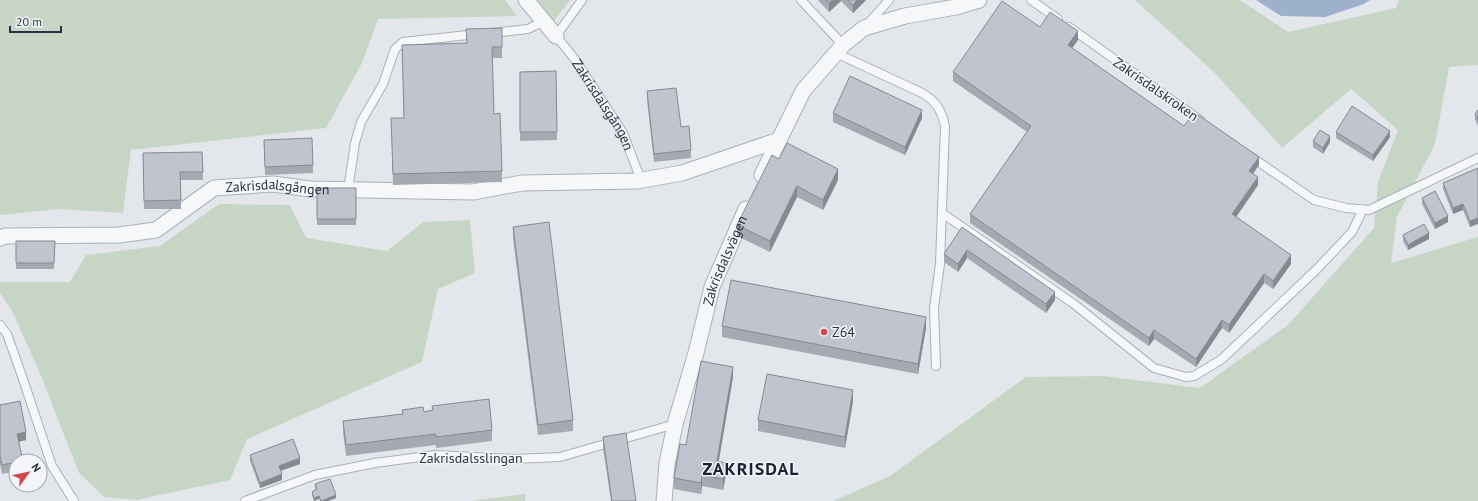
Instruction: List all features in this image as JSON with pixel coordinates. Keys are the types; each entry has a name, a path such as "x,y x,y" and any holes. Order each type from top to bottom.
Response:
{"street":[{"path":"526,0 556,36"},
{"name":"Zakrisdalsvägen","path":"664,501 667,464 675,424 696,353 712,287 731,240 803,90 840,49 864,28 905,16 956,7 979,0"},
{"name":"Zakrisdalsgången","path":"0,238 5,236 119,235 156,230 214,188 273,184 310,189 473,192 522,183 641,180 682,173 779,140"}],"lane":[{"path":"556,36 582,0"},
{"path":"801,0 840,49 934,100 942,112 945,126 940,264 934,308 936,366"},
{"path":"864,28 889,0"},
{"name":"Zakrisdalskroken","path":"1031,0 1204,123"},
{"path":"348,190 355,143 361,122 383,84 395,49 403,42 432,37 507,33 528,29 544,21"},
{"name":"Zakrisdalsgången","path":"556,36 574,58 622,133 641,180"},
{"path":"1243,150 1314,200 1346,208 1369,210 1478,158"},
{"path":"942,213 1074,304 1154,368 1186,377 1194,376 1206,370 1222,360 1238,345 1317,269 1352,232 1363,209"},
{"path":"0,325 7,334 52,466 74,501"},
{"name":"Zakrisdalsslingan","path":"245,501 315,475 374,463 435,455 514,459 560,457 675,424"}],"green space":[{"path":"0,0 505,0 517,16 378,19 362,63 326,128 131,150 123,213 59,209 0,215"},
{"path":"537,0 570,0 553,22"},
{"path":"1135,0 1240,0 1288,32 1396,8 1399,0 1478,0 1478,65 1449,67 1435,144 1397,217 1391,263 1478,237 1478,501 833,501 890,476 1026,377 1104,376 1200,388 1288,325 1374,228 1378,182 1398,130 1351,89 1282,148 1215,73"},
{"path":"219,204 290,205 306,238 387,251 423,222 470,220 475,273 438,289 422,362 247,439 230,480 136,500 104,497 79,473 39,371 12,311 0,293 0,282 70,282 86,255 160,246"},
{"path":"526,494 525,501 470,501"}],"water":[{"path":"1256,0 1370,0 1364,4 1325,17 1281,16"}],"building":[{"path":"826,0 833,0 829,3"},
{"path":"848,0 857,0 853,5"},
{"path":"1002,1 1040,27 1050,12 1078,31 1068,45 1184,126 1194,112 1259,157 1249,171 1258,177 1232,214 1291,255 1273,281 1264,274 1229,325 1222,320 1196,359 1154,330 1149,338 970,214 1031,126 953,72"},
{"path":"502,28 502,47 492,47 494,114 500,113 502,171 393,174 391,118 404,118 402,45 467,43 466,29"},
{"path":"556,71 557,132 520,132 520,72"},
{"path":"850,76 922,110 905,147 833,113"},
{"path":"676,88 681,127 689,126 691,150 654,154 647,91"},
{"path":"1352,106 1390,131 1373,155 1336,132"},
{"path":"1478,110 1478,120 1475,114"},
{"path":"1320,130 1330,136 1323,148 1313,141"},
{"path":"312,138 313,165 265,167 264,140"},
{"path":"787,143 838,169 823,200 797,186 770,241 737,225 772,155 779,159"},
{"path":"202,152 203,172 180,172 181,200 144,201 143,153"},
{"path":"1478,168 1478,218 1470,221 1463,204 1453,208 1443,183"},
{"path":"317,188 356,188 356,219 317,219"},
{"path":"1435,191 1448,216 1435,223 1422,198"},
{"path":"549,222 573,420 538,425 513,227"},
{"path":"1424,224 1429,233 1408,245 1403,235"},
{"path":"962,227 1055,292 1046,304 967,250 958,264 944,254"},
{"path":"16,241 55,241 54,263 16,263"},
{"name":"Z64","path":"731,280 926,317 918,364 722,326"},
{"path":"701,361 733,367 717,461 726,463 723,479 702,475 701,483 674,478 680,444 686,445"},
{"path":"767,374 853,390 845,437 758,420"},
{"path":"489,399 492,430 436,437 436,434 346,445 343,421 403,414 402,410 423,407 424,412 433,410 432,406"},
{"path":"20,401 26,432 17,434 21,453 8,453 8,464 2,465 0,456 0,405"},
{"path":"626,433 636,501 612,501 603,437"},
{"path":"293,439 300,458 279,466 282,474 260,483 250,455"},
{"path":"330,479 336,495 321,501 319,496 314,498 312,492 317,489 315,484"}],"place":[{"name":"Z64","path":"824,332"}],"district":[{"name":"ZAKRISDAL","path":"751,468"}]}
